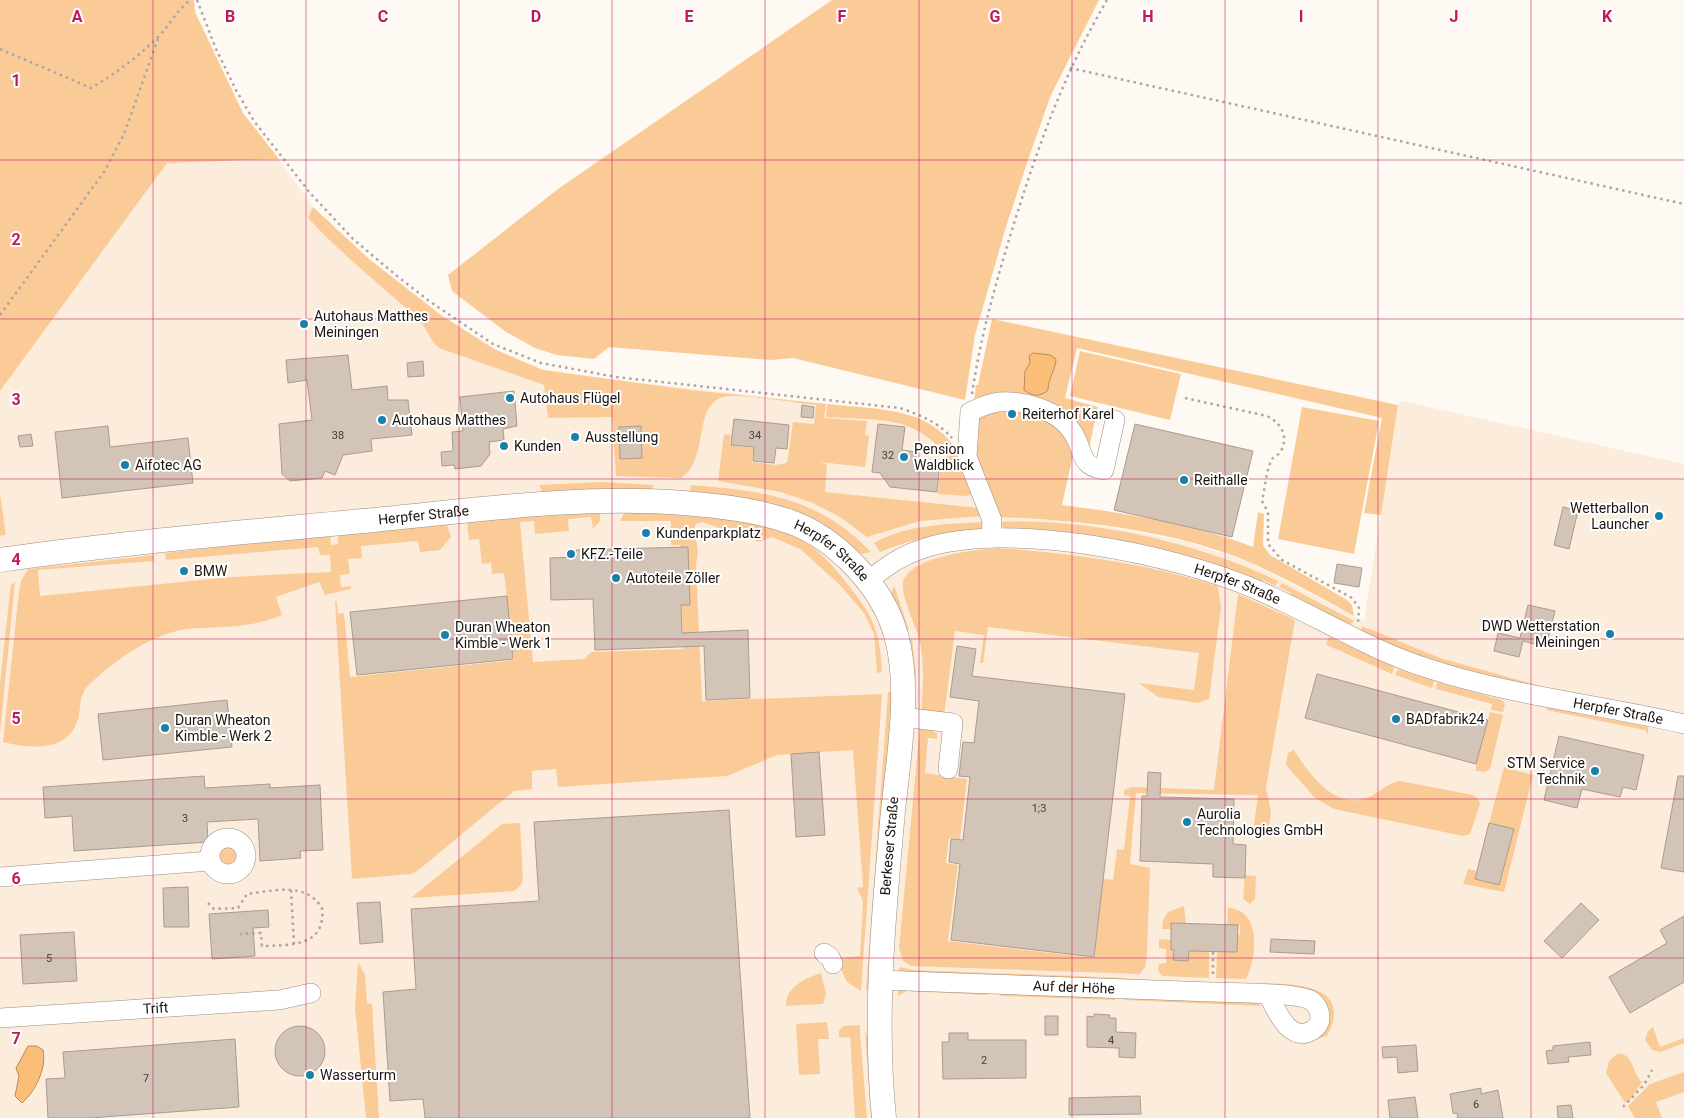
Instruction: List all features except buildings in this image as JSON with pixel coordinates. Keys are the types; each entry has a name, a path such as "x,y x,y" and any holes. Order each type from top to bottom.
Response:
{"main road":[{"name":"Herpfer Straße","path":"0,560 209,536 533,504 638,500 705,505 769,515 790,522 824,539 849,560 868,582"},
{"name":"Berkeser Straße","path":"868,582 886,609 897,638 902,678 901,717 879,980 884,1118"}],"street":[{"path":"991,538 992,520 966,457 970,412 987,404 999,402 1033,407 1052,414 1065,421 1073,432 1079,443 1084,461 1091,468 1104,470 1115,420"},
{"name":"Herpfer Straße","path":"868,582 888,564 923,548 959,540 991,538 1083,545 1174,562 1254,589 1392,656 1475,682 1684,724"},
{"path":"901,717 953,723 948,769"},
{"path":"0,877 210,860"},
{"name":"Auf der Höhe","path":"879,980 1268,995"},
{"name":"Trift","path":"0,1018 279,1000 311,993"}],"path":[{"path":"0,49 91,88 122,70 159,36 183,5 192,0"},
{"path":"198,0 213,41 236,90 254,121 310,192 353,239 397,276 493,344 541,363 607,376 900,408 921,416 944,430 966,457"},
{"path":"970,412 981,346 1002,262 1040,145 1070,68 1107,0"},
{"path":"0,315 104,172 124,134 159,36"},
{"path":"1070,68 1684,204"},
{"path":"1185,398 1267,416 1278,422 1282,429 1282,446 1280,452 1272,459 1262,501 1268,512 1268,544 1282,560 1356,602 1360,613 1359,621 1351,637"},
{"path":"291,890 294,944"},
{"path":"208,904 214,909 238,908 247,894 301,890 312,896 322,908 322,922 315,935 308,941 262,946 261,934 240,934"},
{"path":"1212,992 1213,952"},
{"path":"1623,1107 1632,1101 1652,1070"}],"shaded area":[{"path":"0,0 194,0 195,12 243,113 279,159 167,163 0,391"},
{"path":"832,0 1099,0 1051,95 1030,154 1005,230 975,335 965,400 793,358 771,360 609,347 594,359 557,355 535,348 506,332 452,291 448,275 558,189"},
{"path":"279,159 313,207 369,259 440,315 507,356 542,369 598,378 827,404 912,416 939,431 948,439 997,517 1067,521 1187,542 1248,562 1364,621 1398,405 1402,401 1684,464 1684,1118 0,1118 0,536 6,535 0,493 0,391 167,163"},
{"path":"313,207 369,259 441,315 494,349 543,370 690,390 826,404 824,418 867,421 865,435 869,436 865,467 819,462 827,464 825,492 979,508 981,516 920,521 867,537 840,517 813,503 781,492 718,481 724,434 731,435 730,445 754,448 752,462 775,465 787,463 793,422 814,424 816,405 742,396 723,397 713,402 707,411 695,459 690,469 681,478 616,476 612,417 548,418 544,385 439,348 419,320 348,258 308,218"},
{"path":"992,319 1398,405 1381,515 1364,513 1382,418 1077,348 1065,398 1098,407 1089,448 1075,446 1062,505 1183,526 1253,547 1258,512 1264,514 1263,545 1270,555 1347,600 1352,605 1354,616 1249,562 1189,542 1157,534 1093,524 997,517 972,457 972,421 976,385 978,385"},
{"path":"1080,351 1181,374 1170,420 1070,396"},
{"path":"1033,353 1050,355 1056,359 1048,390 1039,395 1030,394 1024,390 1025,371 1030,363 1029,356"},
{"path":"827,404 892,411 924,421 949,440 958,453 976,494 965,496 938,494 941,462 947,456 934,442 920,432 892,422 826,417"},
{"path":"1302,407 1379,421 1354,554 1278,539"},
{"path":"603,482 653,485 652,493 544,495 539,485"},
{"path":"691,485 742,490 789,500 831,519 871,552 863,554 689,496"},
{"path":"0,493 6,535 0,536"},
{"path":"626,510 723,518 772,528 794,536 812,547 827,560 858,597 870,616 880,646 882,672 877,673 874,634 864,613 840,585 800,549 772,537 759,542 702,522 696,524 694,529 698,551 696,565 702,701 882,694 861,991 847,982 836,958 860,956 863,901 857,888 863,887 853,750 777,755 727,776 558,787 556,769 532,771 532,789 514,791 416,872 352,879 335,602 337,601 338,614 344,613 350,677 514,660 504,573 492,574 491,563 482,564 479,539 469,540 467,522 549,513 600,511 600,521 593,529 591,517 568,519 569,531 535,534 534,521 520,522 533,662 584,659 591,652 683,649 680,545 671,545 671,521 620,521"},
{"path":"984,522 979,533 928,537 880,552 874,543 900,532 928,526"},
{"path":"999,522 1069,524 1142,535 1213,555 1278,581 1275,586 1263,580 1261,585 1008,532"},
{"path":"447,524 451,537 440,550 420,552 418,541 361,546 362,558 348,559 350,574 340,575 341,587 351,586 351,589 325,595 319,582 276,597 282,615 247,625 187,629 173,632 145,643 107,669 86,688 81,699 78,719 73,730 66,738 47,746 25,746 3,742 19,591 21,581 28,569 154,555 154,561 38,570 40,596 231,577 331,572 330,555 320,555 318,547 166,560 165,553 330,535 331,545 338,544 338,535"},
{"path":"997,548 1109,560 1164,571 1218,586 1221,608 1209,699 1198,703 1158,697 1139,683 1194,690 1199,653 988,627 983,663 980,663 984,635 955,631 944,716 921,714 922,657 919,638 903,591 904,579 910,571 932,560 975,550"},
{"path":"15,582 0,734 0,683 11,585"},
{"path":"1282,583 1354,621 1347,628 1289,599 1291,593 1279,587"},
{"path":"894,585 909,630 904,633 891,595"},
{"path":"1238,594 1295,620 1266,787 1271,812 1268,836 1253,833 1258,795 1136,793 1130,864 1150,868 1147,955 1145,967 1140,974 911,966 903,961 899,948 920,726 937,733 937,739 928,738 925,773 967,779 960,839 949,838 946,863 958,865 948,941 1094,958 1103,879 1113,880 1117,849 1124,850 1130,796 1124,795 1124,790 1132,787 1214,790"},
{"path":"1362,626 1440,658 1547,688 1475,676 1360,635"},
{"path":"1329,637 1394,667 1392,674 1329,646 1326,644"},
{"path":"912,639 916,673 914,713 906,641"},
{"path":"1398,669 1434,681 1432,688 1395,675"},
{"path":"1437,682 1502,700 1505,704 1503,712 1491,710 1492,704 1436,689"},
{"path":"888,692 894,692 871,988 866,990"},
{"path":"1547,707 1648,725 1648,735 1645,730 1546,710"},
{"path":"1490,712 1503,715 1490,769 1485,772 1476,771 1476,764"},
{"path":"1294,750 1314,778 1323,787 1343,799 1366,798 1400,781 1473,795 1479,800 1480,804 1470,834 1463,836 1334,809 1315,798 1286,765 1288,753"},
{"path":"1504,767 1533,775 1504,892 1463,884 1468,869 1477,871 1475,879 1499,885 1514,829 1489,823"},
{"path":"520,823 523,879 521,885 514,891 411,898 502,824"},
{"path":"228,843 237,847 241,856 237,865 228,869 219,865 215,856 219,847"},
{"path":"1245,875 1256,876 1255,899 1250,904 1243,899"},
{"path":"1184,906 1186,923 1172,923 1171,929 1162,929 1163,920 1168,912"},
{"path":"1228,908 1239,910 1252,925 1254,936 1253,959 1246,979 1216,978 1217,952 1237,952 1237,935 1240,935 1240,925 1227,925"},
{"path":"1159,939 1171,940 1174,960 1188,961 1189,951 1209,951 1209,978 1162,976 1158,970 1159,964 1166,963 1166,949 1159,948"},
{"path":"358,962 365,975 367,1003 372,1004 379,1118 366,1118 355,1008"},
{"path":"900,967 913,970 1127,978 1127,983 898,972"},
{"path":"821,973 826,994 823,1004 786,1006 789,994 798,984"},
{"path":"1265,983 1306,987 1328,997 1333,1006 1333,1019 1327,1036 1311,1041 1324,1033 1329,1018 1266,988"},
{"path":"898,988 987,990 988,995 907,991 898,996"},
{"path":"1000,990 1115,995 1115,1000 1000,996"},
{"path":"1124,995 1254,1000 1261,1006 1124,1000"},
{"path":"827,1022 829,1039 818,1039 820,1074 799,1075 796,1024"},
{"path":"860,1025 867,1118 855,1118 850,1037 839,1038 839,1031 843,1026"},
{"path":"1653,1027 1660,1047 1684,1038 1684,1043 1661,1052 1652,1050 1645,1040 1648,1031"},
{"path":"865,1031 871,1043 878,1118 871,1118"},
{"path":"28,1046 37,1046 43,1050 44,1057 39,1079 31,1093 22,1103 15,1096 19,1076 16,1068"},
{"path":"1617,1054 1627,1056 1642,1082 1631,1099 1625,1103 1606,1073 1609,1061"},
{"path":"1684,1072 1684,1092 1656,1102 1662,1118 1635,1118 1628,1106 1650,1084"}],"place":[{"name":"Autohaus Matthes Meiningen","path":"304,324"},
{"name":"Autohaus Flügel","path":"510,398"},
{"name":"Reiterhof Karel","path":"1012,414"},
{"name":"Autohaus Matthes","path":"382,420"},
{"name":"Ausstellung","path":"575,437"},
{"name":"Kunden","path":"504,446"},
{"name":"Pension Waldblick","path":"904,457"},
{"name":"Aifotec AG","path":"125,465"},
{"name":"Reithalle","path":"1184,480"},
{"name":"Wetterballon Launcher","path":"1659,516"},
{"name":"Kundenparkplatz","path":"646,533"},
{"name":"KFZ.-Teile","path":"571,554"},
{"name":"BMW","path":"184,571"},
{"name":"Autoteile Zöller","path":"616,578"},
{"name":"DWD Wetterstation Meiningen","path":"1610,634"},
{"name":"Duran Wheaton Kimble - Werk 1","path":"445,635"},
{"name":"BADfabrik24","path":"1396,719"},
{"name":"Duran Wheaton Kimble - Werk 2","path":"165,728"},
{"name":"STM Service Technik","path":"1595,771"},
{"name":"Aurolia Technologies GmbH","path":"1187,822"},
{"name":"Wasserturm","path":"310,1075"}]}
